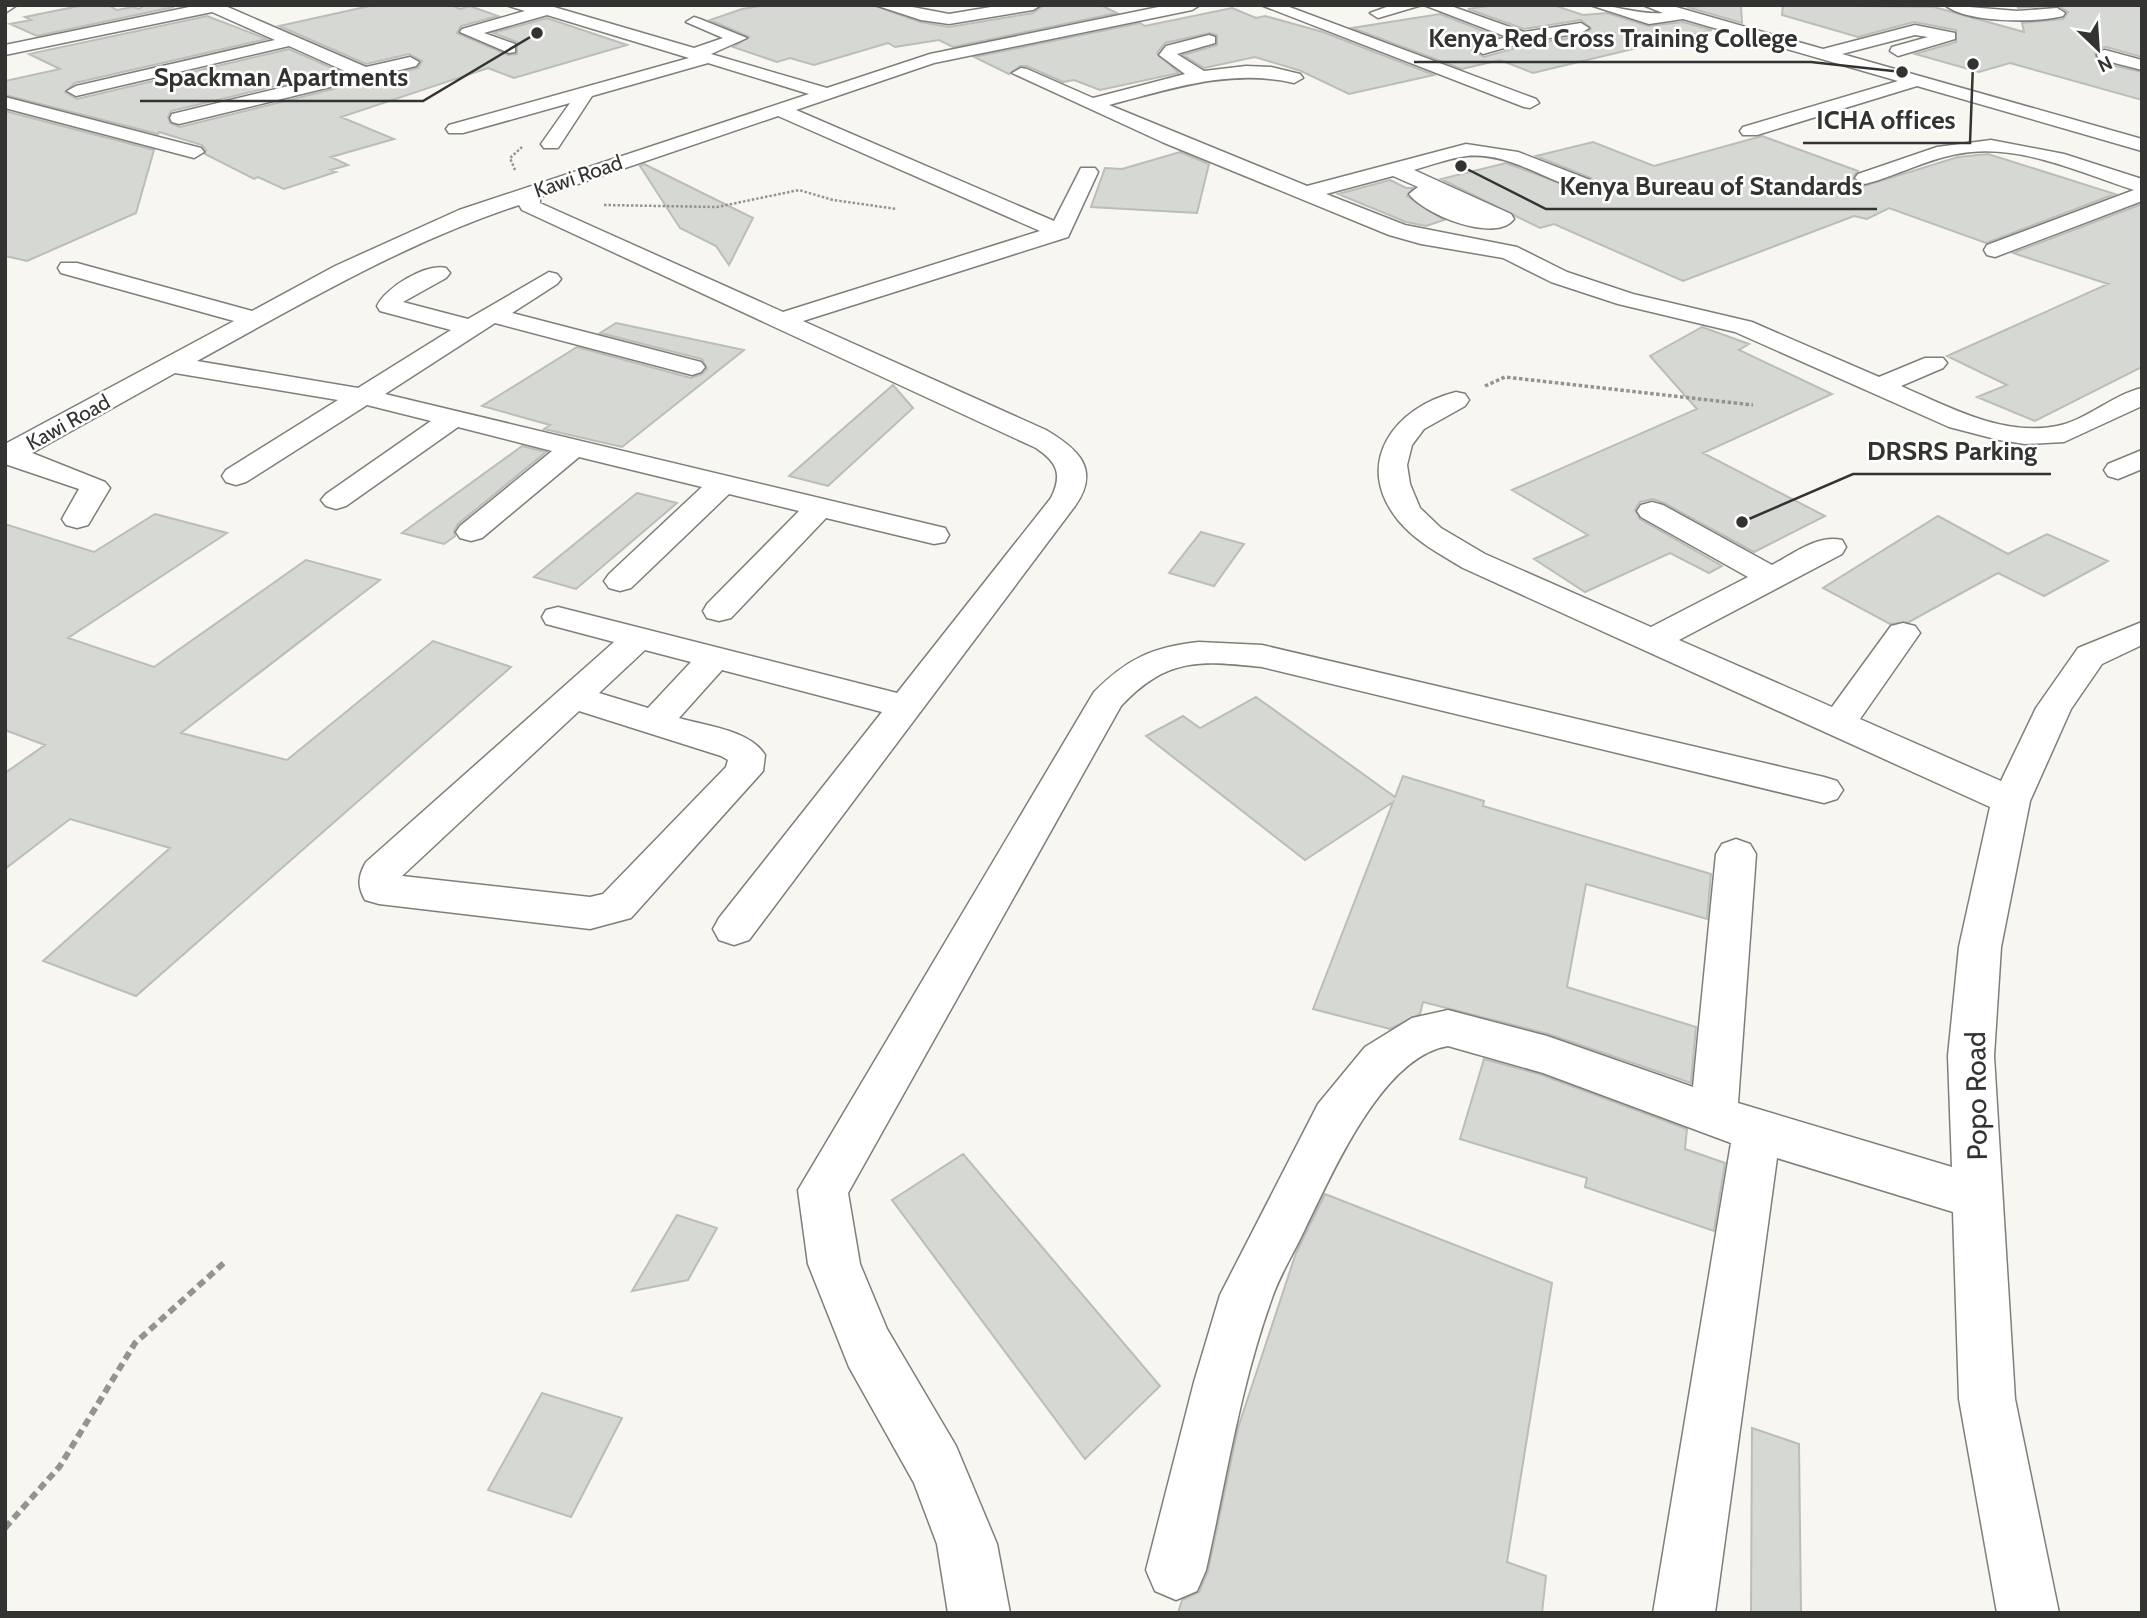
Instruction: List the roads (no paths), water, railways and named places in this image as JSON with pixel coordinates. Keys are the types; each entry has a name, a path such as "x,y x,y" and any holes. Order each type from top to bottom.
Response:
{"street":[{"path":"509,48 468,32 518,11 547,10 566,5"},
{"path":"883,5 927,17 948,19 1033,5"},
{"name":"Kawi Road","path":"7,455 258,320 343,271 427,231 530,199 777,109 964,49 1145,9 1192,5"},
{"path":"1269,5 1530,103"},
{"path":"1377,13 1414,5"},
{"path":"1432,5 1523,37"},
{"path":"1598,5 1656,20 1686,15"},
{"path":"1651,5 2142,145"},
{"path":"1953,5 2005,17 2026,18 2057,13"},
{"path":"5,50 211,6 364,73"},
{"path":"547,10 826,93"},
{"path":"518,11 570,33"},
{"path":"456,129 655,74 739,38 694,22"},
{"path":"1483,49 1523,37 1581,28"},
{"path":"1824,54 1915,30 1949,36"},
{"path":"1898,51 1967,31"},
{"path":"1203,78 1167,55 1172,50 1209,40"},
{"path":"76,91 291,41"},
{"path":"2105,55 2142,65"},
{"path":"179,118 410,62"},
{"path":"610,65 603,81 611,86"},
{"path":"1090,104 1249,69 1274,71 1294,78"},
{"path":"1021,73 1090,104 1406,233 1509,252 1559,276 1626,299 1743,327 1959,421 2025,436 2064,434 2134,408"},
{"path":"655,74 693,82"},
{"path":"1750,131 1919,80"},
{"path":"551,144 584,93"},
{"path":"5,102 194,152"},
{"path":"777,109 1060,232"},
{"path":"18,126 56,115"},
{"path":"1865,178 1965,146 1984,145 2030,151 2142,186"},
{"path":"1309,192 1466,149 1489,150 1583,184"},
{"path":"1395,169 1435,188"},
{"path":"782,320 1060,232 1088,172"},
{"path":"1995,250 2142,194"},
{"path":"530,199 782,320 1036,436 1066,457 1072,467 1075,483 1065,499 734,929"},
{"path":"69,268 258,320"},
{"path":"438,273 393,297 389,306 482,322 692,367"},
{"path":"236,476 366,397 549,279"},
{"path":"1877,387 1934,363"},
{"path":"172,365 366,397 934,535"},
{"path":"1456,400 1409,427 1393,454 1396,495 1409,518 1474,561 2011,801"},
{"path":"336,500 453,418"},
{"path":"471,532 574,447"},
{"path":"7,455 89,483 94,488 77,519"},
{"path":"620,581 723,484"},
{"path":"719,611 820,507"},
{"path":"1652,510 1772,578"},
{"path":"1652,640 1831,547"},
{"path":"558,617 906,707"},
{"name":"Popo Road","path":"2028,1613 1987,1399 1971,1056 1980,947 2011,801 2054,708 2090,656 2142,632"},
{"path":"1839,723 1903,633"},
{"path":"573,697 734,747 747,755 744,771 616,907 590,913 379,889 380,873 573,697 638,638"},
{"path":"979,1613 967,1545 936,1466 868,1348 834,1265 823,1190 886,1087 1107,700 1137,670 1173,656 1224,651 1262,656 1824,790"},
{"path":"653,724 715,657"},
{"path":"1684,1613 1736,1123 1736,854"},
{"path":"1176,1570 1221,1382 1246,1295 1335,1119 1381,1061 1428,1031 1448,1028 1547,1055 1736,1123 1979,1197"}],"place":[{"name":"Spackman Apartments","path":"537,33"},
{"name":"ICHA offices","path":"1973,64"},
{"name":"Kenya Red Cross Training College","path":"1902,72"},
{"name":"Kenya Bureau of Standards","path":"1461,166"},
{"name":"DRSRS Parking","path":"1742,522"}]}
